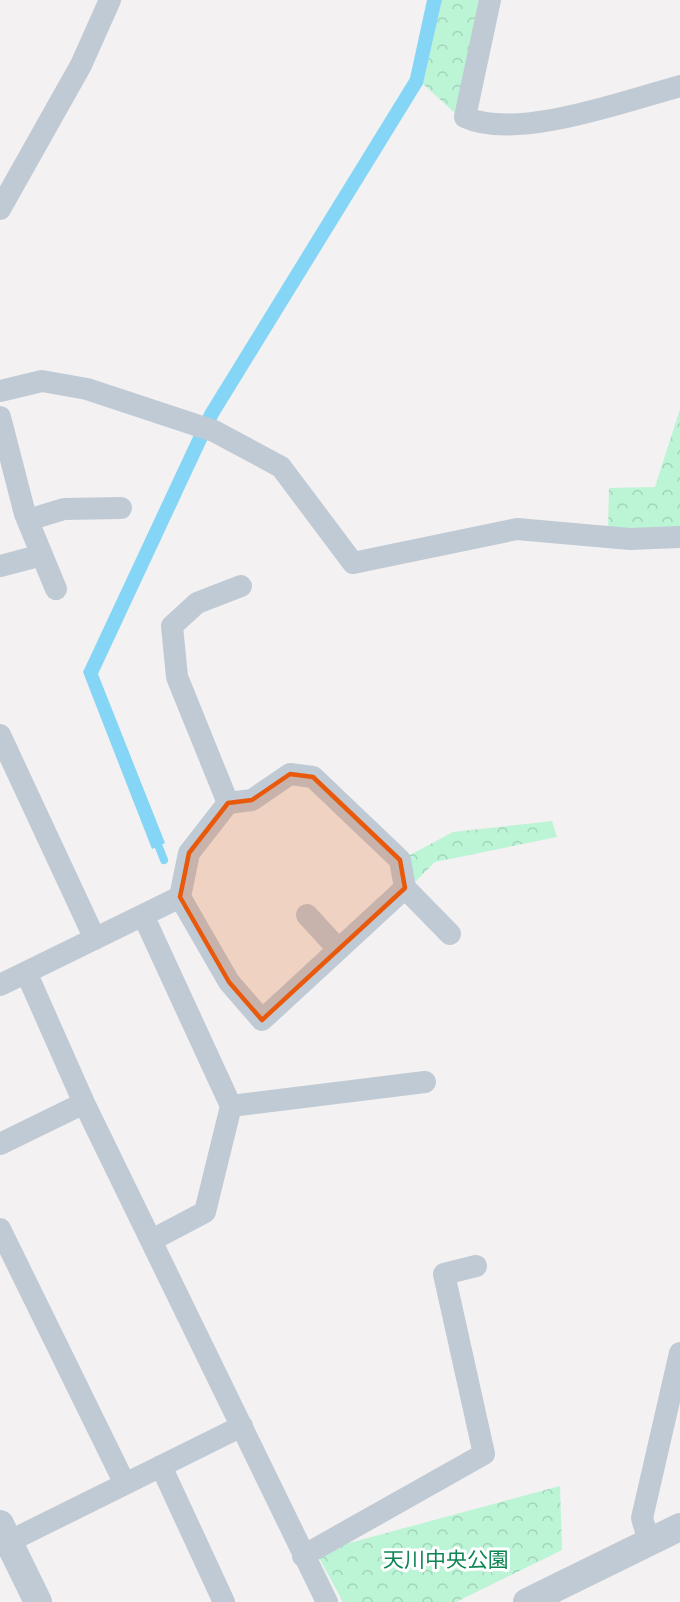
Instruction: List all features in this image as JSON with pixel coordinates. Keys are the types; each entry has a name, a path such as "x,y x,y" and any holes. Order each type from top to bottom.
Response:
{"street":[{"path":"0,209 81,65 110,0"},
{"path":"490,0 465,117 479,124 525,124 680,86"},
{"path":"0,391 42,381 87,389 214,431 281,467 353,563 517,529 630,539 680,537"},
{"path":"42,381 0,416 28,520 56,589"},
{"path":"28,520 64,509 121,508"},
{"path":"0,566 42,555"},
{"path":"228,803 177,677 172,626 197,603 241,586"},
{"path":"0,735 95,939"},
{"path":"405,888 262,1020 230,982 180,897 189,853 228,803 252,800 290,774 313,777 400,860 405,888 450,934"},
{"path":"0,985 180,897"},
{"path":"143,915 231,1106 205,1212 152,1240"},
{"path":"307,915 338,949"},
{"path":"26,972 84,1103 327,1602"},
{"path":"231,1106 424,1082"},
{"path":"0,1144 84,1103"},
{"path":"0,1229 125,1484"},
{"path":"303,1556 483,1454 444,1274 476,1266"},
{"path":"649,1542 642,1518 680,1353"},
{"path":"38,1602 3,1538 125,1484 242,1426"},
{"path":"161,1466 224,1602"},
{"path":"527,1602 680,1527"}],"highlighted area":[{"path":"290,774 313,777 400,860 405,888 262,1020 229,982 180,897 189,853 228,803 252,800"}],"green space":[{"path":"442,0 482,0 457,115 423,84"},
{"path":"680,409 680,530 608,532 609,488 655,487"},
{"path":"552,821 557,837 435,862 413,884 408,856 453,832"},
{"name":"天川中央公園","path":"560,1486 562,1550 456,1602 343,1602 316,1552"}],"water":[{"path":"427,0 442,0 423,84 218,417 98,674 165,843 152,849 83,672 205,411 410,78"}],"waterway":[{"path":"155,837 164,860"}]}
